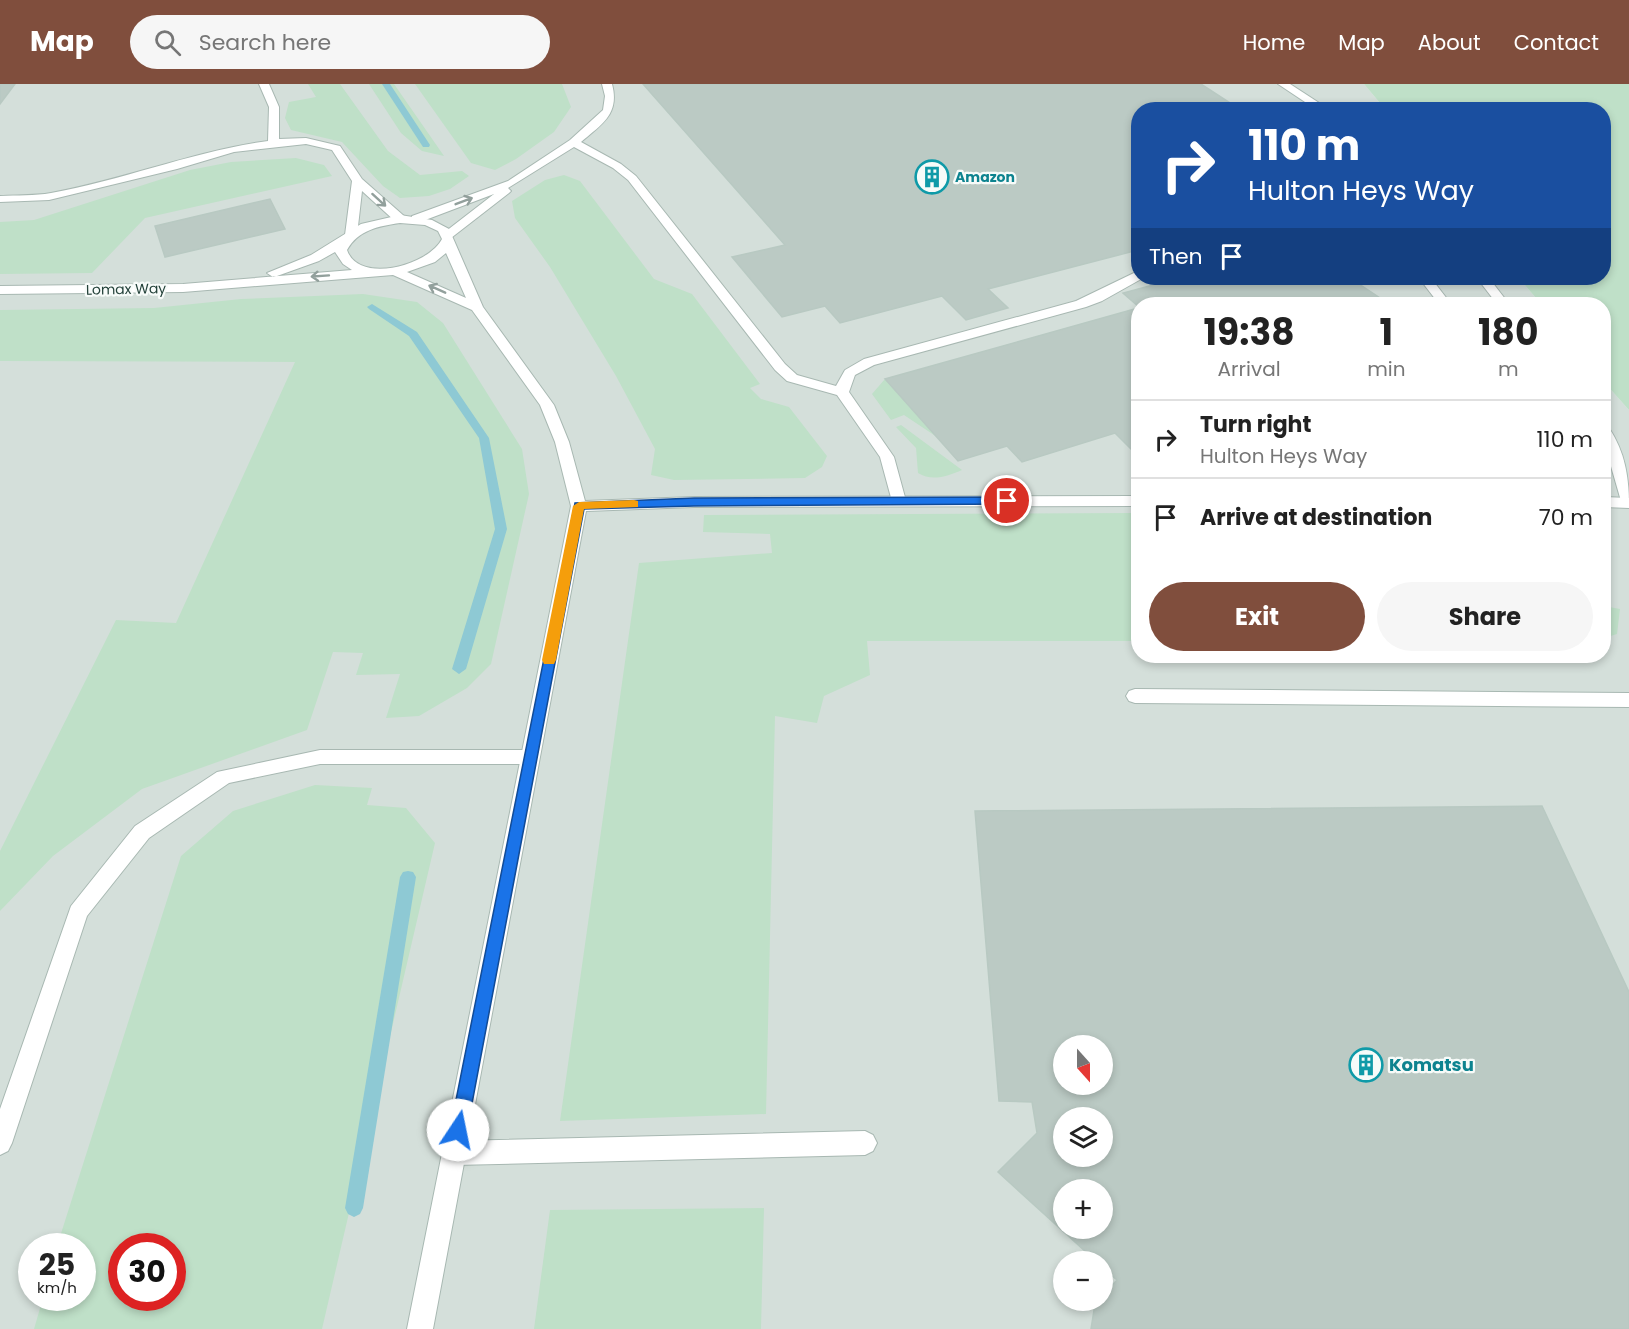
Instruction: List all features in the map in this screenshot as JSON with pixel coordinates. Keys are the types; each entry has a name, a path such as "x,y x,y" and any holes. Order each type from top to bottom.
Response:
{"street":[{"path":"264,84 274,107 273,143"},
{"path":"416,219 512,183 574,142 598,122 608,110 610,96 607,84"},
{"path":"1283,84 1312,102"},
{"path":"0,199 50,197 233,149 306,141 336,148 358,180 400,219"},
{"path":"574,142 617,166 632,178 780,367 792,378 842,392 887,457 898,501"},
{"path":"358,180 348,238 341,250 343,258 350,265 378,272 397,272 431,261 442,253 448,239 499,197 512,183"},
{"name":"Lomax Way","path":"252,281 315,258 373,224 400,219 416,219"},
{"path":"416,219 431,222 441,228 448,239 477,307 547,405 562,442 579,506 420,1329"},
{"name":"Lomax Way","path":"0,290 183,288 378,272"},
{"path":"397,272 477,307"},
{"path":"842,392 843,381 850,370 869,362 1081,304 1131,280"},
{"path":"1430,285 1440,297"},
{"path":"1488,285 1498,297"},
{"path":"1611,442 1629,502 1611,502"},
{"path":"579,506 694,502 1131,501"},
{"path":"1135,696 1629,700"},
{"path":"0,1143 78,912 142,832 224,777 320,757 530,757"},
{"path":"454,1154 866,1143"}],"shaded area":[{"path":"0,84 1364,84 1379,102 1131,102 1131,285 1525,285 1535,297 1131,297 1131,663 1611,663 1611,390 1629,410 1629,1329 0,1329"}],"green space":[{"path":"308,84 340,84 388,151 420,175 462,171 469,176 450,189 429,196 400,198 383,186 342,142 291,130 285,118 289,102 316,97"},
{"path":"369,84 394,84 444,156 422,151 401,133"},
{"path":"415,84 562,84 571,107 554,132 516,159 495,170 471,163"},
{"path":"1364,84 1629,84 1629,410 1611,390 1611,297 1535,297 1525,285 1611,285 1611,102 1379,102"},
{"path":"296,158 324,165 332,176 145,218 92,273 0,274 0,222 34,220 190,170 231,162"},
{"path":"564,175 580,181 654,279 692,294 760,384 750,388 761,399 789,407 827,456 822,467 805,478 674,480 651,475 655,449 616,376 550,267 515,218 512,201 545,180"},
{"path":"363,294 417,302 443,323 522,449 529,494 491,664 467,688 419,716 386,718 400,674 356,675 363,653 333,652 307,730 142,789 53,856 0,911 0,851 116,620 176,623 295,362 0,361 0,310 154,308 241,299"},
{"path":"885,379 937,437 904,415 891,420 872,394"},
{"path":"901,425 962,470 934,478 918,473 916,448 896,427"},
{"path":"1131,513 1131,641 867,641 870,675 824,696 817,723 775,716 766,1114 560,1121 639,563 772,553 770,534 703,532 704,515"},
{"path":"1611,607 1620,609 1617,634 1611,636"},
{"path":"315,785 372,788 367,805 406,808 435,843 322,1329 34,1329 39,1311 96,1311 96,1233 61,1233 181,856 233,811"},
{"path":"764,1208 761,1329 534,1329 550,1210"}],"building":[{"path":"0,84 15,84 0,104"},
{"name":"Amazon","path":"643,84 1201,84 1229,102 1131,102 1131,252 988,289 1008,308 966,320 942,296 840,323 825,306 782,317 732,257 785,245"},
{"path":"270,199 285,229 165,257 155,226"},
{"path":"1153,285 1360,285 1378,297 1131,297 1131,300 1123,293"},
{"path":"1131,310 1131,449 1115,433 1022,462 1007,446 958,461 885,379"},
{"name":"Komatsu","path":"1542,806 1629,992 1629,1329 1091,1329 1094,1311 1113,1311 1113,1284 1117,1280 1113,1277 1113,1251 1085,1251 1072,1239 1113,1239 1113,1179 1053,1179 1053,1222 998,1172 1037,1133 1032,1102 999,1101 975,811"}],"waterway":[{"path":"386,84 426,145"},
{"path":"372,307 413,334 484,438 501,529 459,669"},
{"path":"354,1208 408,877"}],"slow traffic":[{"path":"549,660 579,506 634,504"}],"place":[{"name":"Amazon","path":"932,177"},
{"name":"Komatsu","path":"1366,1065"}],"route":[{"path":"458,1130 579,506 694,502 1007,501"}]}
